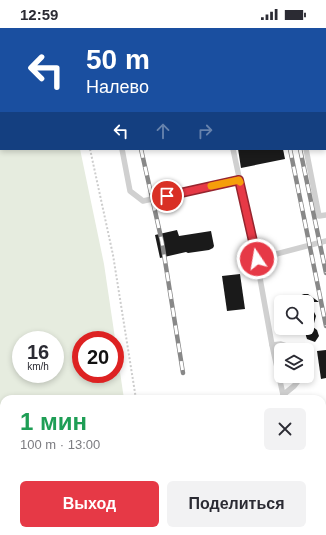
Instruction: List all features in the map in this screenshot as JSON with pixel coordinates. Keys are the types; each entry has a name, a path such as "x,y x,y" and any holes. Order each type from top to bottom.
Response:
{"lane":[{"path":"122,150 130,191 143,201 239,180"},
{"path":"233,150 257,259 283,395"},
{"path":"306,150 319,216 326,215"},
{"path":"257,259 326,241"},
{"path":"285,395 296,383"}],"path":[{"path":"90,150 113,255 135,395"}],"shaded area":[{"path":"0,150 80,150 104,264 114,331 72,331 72,383 122,383 123,395 0,395"}],"building":[{"path":"238,150 283,150 285,159 241,168"},
{"path":"177,230 179,236 211,231 214,246 209,250 186,252 160,258 155,235"},
{"path":"240,274 245,309 227,311 222,276"},
{"path":"314,312 316,316 314,323"},
{"path":"314,328 317,330 319,336 315,342 307,339 306,336 314,335"},
{"path":"326,350 326,378 321,379 317,351"}],"railway":[{"path":"141,150 162,242 183,373"},
{"path":"290,150 326,326"},
{"path":"300,150 326,273"}],"slow traffic":[{"path":"211,186 239,180 240,182"}],"route":[{"path":"167,196 239,180 257,259"}]}
